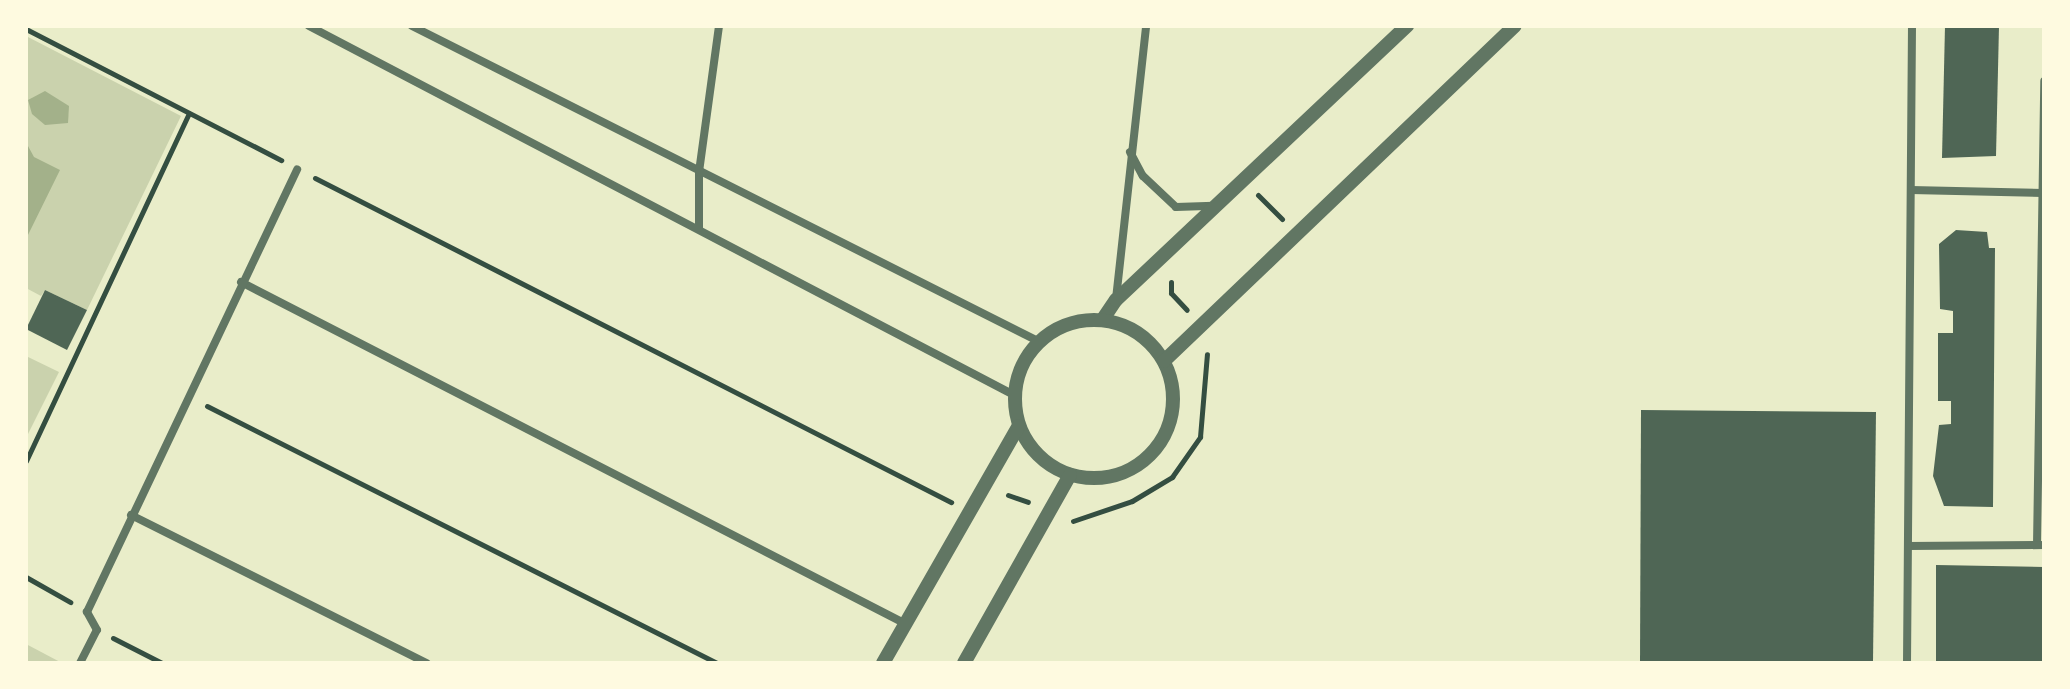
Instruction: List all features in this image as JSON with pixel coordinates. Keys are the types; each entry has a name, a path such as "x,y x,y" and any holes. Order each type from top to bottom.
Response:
{"street":[{"path":"309,26 1014,395"},
{"path":"412,26 1038,341"},
{"path":"699,228 699,172 719,26"},
{"path":"1116,300 1146,26"},
{"path":"1103,319 1116,300 1407,26"},
{"path":"1164,361 1515,26"},
{"path":"1907,663 1912,26"},
{"path":"1908,546 2040,545 2044,81"},
{"path":"1130,152 1143,176 1176,207 1219,205"},
{"path":"80,663 97,630 87,612 297,169"},
{"path":"1911,190 2042,193"},
{"path":"241,282 902,622"},
{"path":"1103,319 1138,332 1164,361 1174,390 1170,421 1156,449 1131,469 1101,477 1070,475 1039,456 1019,426 1014,395 1021,366 1038,341 1068,323 1103,319"},
{"path":"883,663 902,622 1019,426"},
{"path":"964,663 1070,475"},
{"path":"131,515 427,663"}],"path":[{"path":"26,29 970,512"},
{"path":"26,461 189,113"},
{"path":"1244,181 1297,234"},
{"path":"187,396 717,663"},
{"path":"26,577 87,612"},
{"path":"97,630 162,663"}],"shaded area":[{"path":"28,37 181,116 87,310 45,290 41,296 26,288"},
{"path":"45,91 69,106 68,123 45,125 32,114 28,100"},
{"path":"28,146 34,157 60,170 26,239"},
{"path":"26,356 59,372 26,438"},
{"path":"26,644 62,663 26,663"}],"building":[{"path":"1945,26 1999,26 1996,156 1942,158"},
{"path":"1956,230 1987,232 1989,248 1995,248 1993,507 1944,506 1933,476 1939,425 1951,424 1951,401 1938,401 1938,333 1953,333 1953,311 1940,309 1939,244"},
{"path":"45,290 87,310 67,350 26,329"},
{"path":"1641,410 1876,412 1873,662 1640,663"},
{"path":"1936,565 2044,567 2044,663 1936,663"}]}
